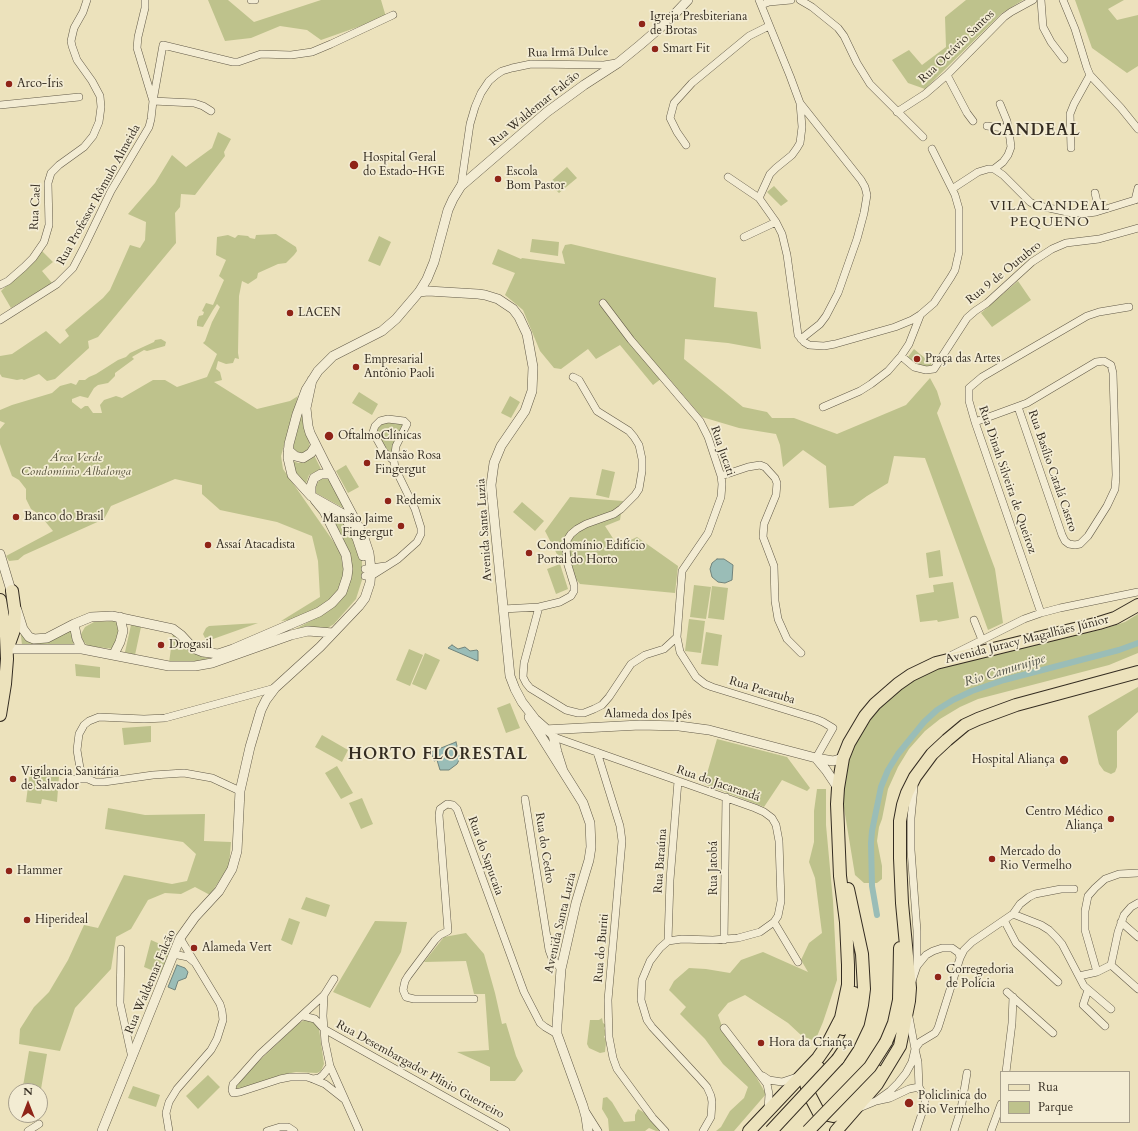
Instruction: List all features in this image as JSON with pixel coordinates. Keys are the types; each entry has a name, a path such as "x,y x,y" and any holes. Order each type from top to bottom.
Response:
{"main road":[{"path":"3,649 14,630 15,613 12,591"},
{"path":"0,600 6,684 0,715"},
{"name":"Avenida Juracy Magalhães Júnior","path":"749,1131 804,1073 827,1045 841,1018 848,985 846,922 840,876 837,804 843,758 856,729 875,704 898,684 911,675 936,663 1099,624 1115,618 1138,605"},
{"path":"836,1131 877,1084 895,1057 907,1030 910,988 902,903 900,821 907,793 915,777 932,754 943,743 965,726 978,719 1016,705 1138,672"},
{"name":"Avenida Juracy Magalhães Júnior","path":"771,1131 838,1059 848,1044 858,1023 864,989 862,954 840,857"},
{"path":"808,1131 870,1067 886,1042 894,1023 899,1000 902,903"},
{"path":"846,922 854,942 856,978 852,1013 832,1050 806,1083 808,1092 819,1113 833,1116 849,1104 874,1076 907,1030"}],"street":[{"name":"Rua Cael","path":"0,285 12,278 29,263 44,242 49,225 48,183 51,173 59,165 84,147 93,136 99,122 102,107 100,96 92,81 76,60 72,46 74,28 87,0"},
{"name":"Rua Professor Rômulo Almeida","path":"0,320 57,284 73,268 111,190 149,127 153,101 137,48 138,36 145,8 145,0"},
{"name":"Rua Waldemar Falcão","path":"368,572 361,546 343,514 311,496 292,475 289,464 288,450 291,435 301,401 312,380 318,370 333,356 382,331 396,319 419,292 427,279 434,262 448,210 461,186 548,112 584,85 618,63 669,20 688,0"},
{"path":"759,198 770,174 792,155 800,142 802,127 800,103 769,26 763,2 791,0"},
{"path":"800,0 812,7 838,28 844,36 857,63 870,84 923,137"},
{"name":"Rua Octávio Santos","path":"897,112 925,94 947,75 1004,17 1033,0"},
{"path":"1040,0 1043,27 1051,42 1064,59"},
{"path":"1063,0 1075,29 1090,75 1121,108 1138,129"},
{"path":"211,111 194,103 153,101 163,45 238,62 261,54 291,55 312,52 393,15"},
{"path":"686,144 673,125 671,114 674,103 692,83 749,36 769,26"},
{"name":"Rua Irmã Dulce","path":"461,186 470,124 475,107 481,93 489,81 496,75 502,71 531,64 598,65 618,63"},
{"path":"947,75 967,113 973,121"},
{"path":"1071,148 1070,114 1090,75"},
{"path":"0,105 80,97"},
{"path":"800,103 861,180 867,195 857,239 838,293 820,324 801,339"},
{"path":"994,169 1003,162 1008,155 1010,147 1009,130 1000,104"},
{"path":"987,126 1005,128 1009,130"},
{"path":"728,177 759,198 776,222 785,244 797,330 801,339 809,345 824,346 895,327 920,316 934,303 952,277 959,252 959,219 957,201 932,149"},
{"path":"952,189 978,172 994,169 1003,175 1025,198 1035,205 1072,214 1099,211 1136,201 1138,188"},
{"path":"1095,193 1099,211"},
{"path":"744,238 776,222"},
{"name":"Rua 9 de Outubro","path":"901,356 914,367 926,370 934,369 967,318 987,303 1032,262 1052,249 1066,243 1099,239 1138,228"},
{"name":"Rua Waldemar Falcão","path":"410,303 419,296 434,292 432,281 434,262"},
{"path":"419,292 434,292"},
{"name":"Avenida Santa Luzia","path":"434,292 485,295 498,299 513,309 519,317 526,329 530,344 533,366 532,391 525,411 501,446 494,463 492,474 492,496 510,676 522,702 535,719 552,732 552,743 563,771 584,803 590,823 591,847 561,969 557,1034 583,1106 588,1131"},
{"name":"Rua Jucati","path":"603,303 631,340 700,421 708,438 721,476 721,497 711,527 682,571 677,637"},
{"name":"Rua Dinah Silveira de Queiroz","path":"1041,613 975,422 968,395 969,388 974,383 1087,316 1099,312 1129,307"},
{"path":"823,407 850,396 871,384 888,371 909,344 920,316"},
{"name":"Rua Basílio Catalá Castro","path":"975,422 1018,407 1096,362 1104,361 1111,365 1113,373 1116,475 1115,489 1107,506 1092,530 1080,544 1069,544 1065,541 1062,535 1018,407"},
{"path":"503,609 539,607 560,602 571,596 574,592 574,585 566,555 567,540 577,529 614,514 621,509 635,495 639,488 642,471 641,452 634,437 629,430 597,411 579,380 572,377"},
{"name":"Rua Waldemar Falcão","path":"102,1131 180,938 195,917 219,891 232,869 237,851 240,791 256,725 266,700 275,688 325,642 359,606 368,572 369,553 364,535 316,445 308,426 306,408 312,380"},
{"path":"368,572 390,565 417,542 421,534 421,528 415,509 395,468 394,461 396,446 406,424 404,421 388,419 380,421 375,426 373,432 384,452 394,461"},
{"path":"288,450 295,456 303,458 311,453 316,445"},
{"path":"721,476 748,467 760,465 765,467 775,478 777,484 776,495 764,524 763,537 774,566 778,619 787,639 801,653"},
{"path":"0,554 21,624 29,637 38,640 47,638 74,624 97,616 120,617 173,629 181,635 188,644 198,650 210,654 218,654 297,622 326,608 342,592 347,577 348,562 344,548 327,516 311,496 311,486 314,478 321,474 331,474"},
{"name":"Avenida Juracy Magalhães Júnior","path":"936,663 1024,619 1041,613 1138,592"},
{"path":"539,607 526,651 523,677 530,688 566,710 578,713 584,713 602,705 631,664 645,655 664,649 677,637"},
{"path":"114,654 120,642 123,631 120,617"},
{"path":"974,620 982,640"},
{"path":"74,624 77,639 82,649"},
{"path":"3,649 82,649 114,654 169,666 195,666 212,663 277,639 300,633 314,631 333,632"},
{"path":"300,633 314,633 319,635 325,642"},
{"name":"Rua Pacatuba","path":"677,637 680,652 696,677 704,684 816,719 833,728 816,758"},
{"path":"664,649 680,652"},
{"path":"240,791 212,778 189,774 153,775 95,782 88,779 80,768 77,750 81,729 89,721 99,717 144,719 166,718 275,688"},
{"name":"Avenida Santa Luzia","path":"522,702 526,714 540,735 552,743"},
{"name":"Alameda dos Ipês","path":"548,730 640,725 685,726 746,739 816,758 833,761 843,758"},
{"path":"540,735 542,731 548,730"},
{"name":"Rua do Jacarandá","path":"552,743 597,752 726,797 764,812 772,818 776,825 779,841 781,901 778,916 774,922"},
{"name":"Rua do Buriti","path":"597,752 620,826 622,841 608,1000 610,1044 617,1069 665,1131"},
{"path":"816,758 838,788"},
{"path":"910,988 917,966 917,931 910,836 912,798 915,777"},
{"path":"70,779 88,779"},
{"name":"Rua Baraúna","path":"668,941 670,873 678,781"},
{"name":"Rua Jatobá","path":"724,940 726,797"},
{"name":"Rua do Cedro","path":"525,799 549,950 552,958 561,969"},
{"name":"Rua do Sapucaia","path":"474,1000 414,1000 410,999 404,994 403,986 408,976 435,940 440,935 448,931 439,815 442,807 450,804 457,809 524,992 540,1023 557,1034"},
{"path":"1097,972 1085,930 1085,911 1088,896 1105,879 1119,874 1138,873"},
{"path":"876,1101 890,1091 906,1073 912,1062 915,1049 920,1042 935,1033 938,1028 960,958 964,950 972,942 1013,914 1020,904 1029,897 1035,894 1061,889 1074,889"},
{"path":"1079,976 1097,972 1108,968 1111,965 1122,922 1127,910 1138,902"},
{"path":"1013,914 1049,930 1062,944 1084,986 1111,1009"},
{"path":"1004,920 1016,943 1058,982"},
{"path":"703,1131 709,1121 712,1110 712,1102 707,1087 647,1020 641,1000 642,980 650,961 660,948 668,941 682,939 724,940 752,935 760,932 774,922 798,962"},
{"path":"1122,922 1138,937"},
{"path":"169,1131 166,1113 169,1102 177,1089 211,1050 218,1039 223,1020 220,1004 180,938"},
{"path":"917,966 933,950 942,948 952,948 959,953 960,958"},
{"path":"121,949 120,1003 132,1059"},
{"path":"174,954 188,957 195,964"},
{"path":"1111,965 1138,989"},
{"path":"330,1066 319,1078 313,1079 290,1077 240,1092 234,1093 232,1090 236,1081 260,1054 303,1016 324,994 334,979"},
{"path":"1088,990 1083,1006 1105,1026"},
{"path":"1007,992 1053,1034"},
{"path":"324,994 324,1029 330,1066 359,1131"},
{"path":"1006,1071 1012,1023 1013,997"},
{"name":"Rua Desembargador Plínio Guerreiro","path":"303,1016 315,1019 324,1029 506,1131"},
{"path":"724,1028 769,1088 770,1100 767,1112"},
{"path":"907,1030 919,1037 927,1038"},
{"path":"907,1030 915,1049 918,1062 919,1087 925,1098 925,1104 916,1131"},
{"path":"759,1074 769,1080 782,1082 804,1073"},
{"path":"954,1131 961,1109 968,1073"},
{"path":"313,1079 332,1089 344,1099"},
{"path":"855,1110 876,1101 890,1098 909,1089 919,1087"},
{"path":"583,1106 598,1131"},
{"path":"991,1131 1000,1107"},
{"path":"28,1131 39,1124"},
{"path":"267,1131 276,1128 288,1127 294,1131"}],"green space":[{"path":"208,0 228,0 254,22 321,0 381,0 386,17 321,40 307,30 280,26 251,38 225,41"},
{"path":"966,0 1023,0 1002,13 925,89 908,83 892,60 909,50 922,65 946,47 945,17"},
{"path":"1075,0 1124,0 1108,9 1117,20 1138,15 1138,66 1127,73 1092,48"},
{"path":"218,132 231,139 224,152 225,156 195,195 181,194 180,207 175,213 176,243 98,337 88,341 89,348 55,379 47,381 39,374 24,380 2,377 0,374 0,356 12,354 46,331 60,344 69,336 65,330 103,298 110,290 130,245 140,248 145,240 146,222 128,214 155,183 172,155 186,167 212,148"},
{"path":"567,167 577,178 559,193 549,183"},
{"path":"774,186 788,201 781,206 767,192"},
{"name":"Área Verde Condomínio Albalonga","path":"276,234 296,247 297,251 286,263 278,264 258,273 257,278 248,284 242,281 239,296 239,359 235,358 233,363 226,364 218,361 216,369 220,372 222,380 214,382 257,409 290,401 298,396 281,456 283,469 340,551 344,574 339,590 323,608 297,619 281,621 320,597 318,561 312,536 277,522 220,510 202,494 202,485 175,479 111,506 104,519 24,555 18,560 9,561 6,556 53,531 40,515 31,509 26,499 26,489 19,480 12,476 0,444 0,429 5,423 0,421 0,410 52,393 60,386 71,383 76,385 79,380 85,380 118,360 126,357 130,353 154,342 155,340 161,339 166,342 165,346 147,351 144,350 132,357 134,359 115,373 115,376 108,383 98,385 94,388 88,398 80,396 72,399 72,402 81,409 88,406 93,413 102,413 100,405 104,400 116,396 122,398 153,380 165,380 177,387 207,377 217,354 203,343 220,307 217,304 203,327 197,326 197,321 199,316 203,315 204,312 202,311 206,303 213,305 224,280 219,276 226,260 216,255 217,237 228,235 235,238 238,235 248,236 255,239 256,235"},
{"path":"379,236 391,242 380,266 368,261"},
{"path":"532,239 559,242 558,256 530,252"},
{"path":"571,244 716,278 714,307 757,312 761,349 728,343 685,339 684,359 743,407 767,412 772,418 794,418 837,434 906,405 930,378 937,391 941,404 937,413 995,569 1003,623 988,630 925,458 894,456 888,483 853,506 829,508 826,466 803,450 783,467 780,445 776,434 739,428 702,417 666,375 653,385 620,345 596,359 588,349 561,369 554,368 540,351 523,310 505,295 515,273 492,264 498,249 521,259 565,264 562,252 565,245"},
{"path":"42,251 53,262 42,271 52,283 11,308 1,291"},
{"path":"1018,281 1031,300 992,327 981,313"},
{"path":"914,349 932,364 928,368 917,365 908,357"},
{"path":"359,392 378,404 372,415 352,403"},
{"path":"510,396 520,402 511,418 501,413"},
{"path":"302,408 310,447 307,452 302,454 294,450 292,444"},
{"path":"393,421 404,424 392,455 379,440 375,432 378,426 382,423"},
{"path":"314,455 321,469 309,475 305,486 301,483 289,459 298,463"},
{"path":"346,465 359,487 348,493 336,471"},
{"path":"602,469 615,472 609,498 596,495"},
{"path":"320,478 328,478 347,510 316,493 316,487"},
{"path":"570,497 623,501 620,520 605,526 618,546 637,537 678,566 675,593 580,584 560,560 545,531"},
{"path":"522,502 544,521 535,531 513,512"},
{"path":"323,506 337,515 350,532 362,555 362,580 356,599 334,624 326,629 288,633 329,611 339,602 351,562 348,550"},
{"path":"940,550 943,576 929,578 926,553"},
{"path":"560,564 568,589 556,594 547,569"},
{"path":"953,582 959,618 938,622 937,620 920,622 916,595 934,592 933,585"},
{"path":"694,585 711,587 706,619 690,617"},
{"path":"712,586 728,588 724,620 708,618"},
{"path":"1138,614 1138,653 1109,665 978,699 960,707 940,719 925,731 909,749 898,767 888,789 877,841 882,866 882,879 877,883 864,883 855,875 842,796 846,756 857,731 890,689 941,658 1019,649 1104,629 1125,622"},
{"path":"689,619 705,621 701,653 685,651"},
{"path":"116,621 119,628 115,649 88,646 83,641 81,634 85,627 94,622"},
{"path":"258,623 213,639 205,638 203,634 209,626"},
{"path":"131,625 141,627 135,655 125,652"},
{"path":"20,627 34,643 48,642 76,628 74,642 72,645 22,645"},
{"path":"706,632 722,635 718,666 701,664"},
{"path":"173,633 196,654 214,661 169,663"},
{"path":"409,649 423,655 410,686 396,680"},
{"path":"425,653 440,660 426,690 412,684"},
{"path":"75,664 100,667 100,678 76,676"},
{"path":"1138,687 1138,712 1117,731 1117,767 1115,772 1111,774 1104,771 1099,764 1088,716"},
{"path":"510,703 520,728 506,733 497,708"},
{"path":"151,726 151,742 124,745 122,728"},
{"path":"322,735 348,750 342,762 315,747"},
{"path":"717,739 787,757 810,788 807,791 782,780 764,807 704,784"},
{"path":"337,766 353,793 341,799 325,773"},
{"path":"30,771 59,776 57,802 42,799 41,804 26,802"},
{"path":"817,789 826,789 826,825 833,901 837,980 815,1041 802,1036 788,1023 745,995 728,1003 718,1015 723,1029 751,1068 766,1094 734,1131 716,1131 721,1127 730,1111 744,1098 748,1087 723,1064 705,1039 680,1014 686,1007 669,990 674,981 689,968 730,973 741,960 763,952 808,972 801,960 809,943 822,933 815,878 809,862 814,842 814,811"},
{"path":"362,798 373,824 361,829 349,803"},
{"path":"108,808 145,815 205,814 204,841 231,842 229,866 210,895 195,887 181,894 165,893 148,900 131,929 116,937 111,969 75,1008 60,1051 19,1044 20,1029 34,1007 49,992 68,960 84,925 98,928 124,875 172,884 187,881 196,854 183,842 105,829"},
{"path":"306,897 330,905 326,917 301,909"},
{"path":"289,918 300,922 292,945 281,940"},
{"path":"375,921 407,922 401,952 370,1008 333,992"},
{"path":"466,933 484,954 502,1024 506,1023 516,1056 523,1071 515,1081 490,1081 490,1067 457,1052 489,1050 485,994 474,994 466,961 424,962 444,937"},
{"path":"151,940 171,949 161,974 144,967"},
{"path":"602,1018 603,1023 606,1025 604,1028 607,1035 604,1036 606,1042 605,1052 600,1053 589,1048 587,1044 590,1020 599,1020"},
{"path":"305,1020 314,1022 319,1029 324,1064 321,1071 317,1073 296,1072 281,1075 238,1090 236,1089 238,1081 299,1023"},
{"path":"29,1051 47,1054 42,1083 24,1083"},
{"path":"208,1075 220,1087 198,1109 186,1096"},
{"path":"133,1086 160,1095 156,1107 128,1098"},
{"path":"607,1097 612,1102 624,1122 635,1121 635,1115 638,1109 645,1113 663,1131 656,1131 649,1128 645,1131 609,1131 608,1119 602,1109 603,1098"}],"water":[{"path":"717,559 724,559 733,565 732,580 725,583 718,582 712,577 710,569 712,563"},
{"path":"452,645 458,649 465,647 470,651 477,650 478,661 448,648"},
{"path":"456,742 456,754 461,756 457,764 449,770 440,770 437,760 434,761 431,752"},
{"path":"177,965 185,968 188,972 186,978 178,981 175,990 168,987"}],"waterway":[{"name":"Rio Camurujipe","path":"877,915 872,886 871,843 881,787 888,770 898,754 924,722 937,710 972,691 1004,680 1119,650 1138,643"}],"place":[{"name":"Igreja Presbiteriana de Brotas","path":"642,24"},
{"name":"Smart Fit","path":"655,49"},
{"name":"Arco-Íris","path":"9,84"},
{"name":"Hospital Geral do Estado-HGE","path":"354,165"},
{"name":"Escola Bom Pastor","path":"498,179"},
{"name":"LACEN","path":"290,313"},
{"name":"Praça das Artes","path":"917,359"},
{"name":"Empresarial Antônio Paoli","path":"356,367"},
{"name":"OftalmoClínicas","path":"329,436"},
{"name":"Mansão Rosa Fingergut","path":"367,463"},
{"name":"Redemix","path":"388,501"},
{"name":"Banco do Brasil","path":"16,517"},
{"name":"Mansão Jaime Fingergut","path":"401,526"},
{"name":"Assaí Atacadista","path":"208,545"},
{"name":"Condomínio Edifício Portal do Horto","path":"529,553"},
{"name":"Drogasil","path":"161,645"},
{"name":"Hospital Aliança","path":"1064,760"},
{"name":"Vigilancia Sanitária de Salvador","path":"13,779"},
{"name":"Centro Médico Aliança","path":"1111,819"},
{"name":"Mercado do Rio Vermelho","path":"992,859"},
{"name":"Hammer","path":"9,871"},
{"name":"Hiperideal","path":"27,920"},
{"name":"Alameda Vert","path":"194,948"},
{"name":"Corregedoria de Polícia","path":"938,977"},
{"name":"Hora da Criança","path":"761,1043"},
{"name":"Policlinica do Rio Vermelho","path":"909,1103"}],"district":[{"name":"CANDEAL","path":"1035,131"},
{"name":"VILA CANDEAL PEQUENO","path":"1050,216"},
{"name":"HORTO FLORESTAL","path":"438,755"}]}
